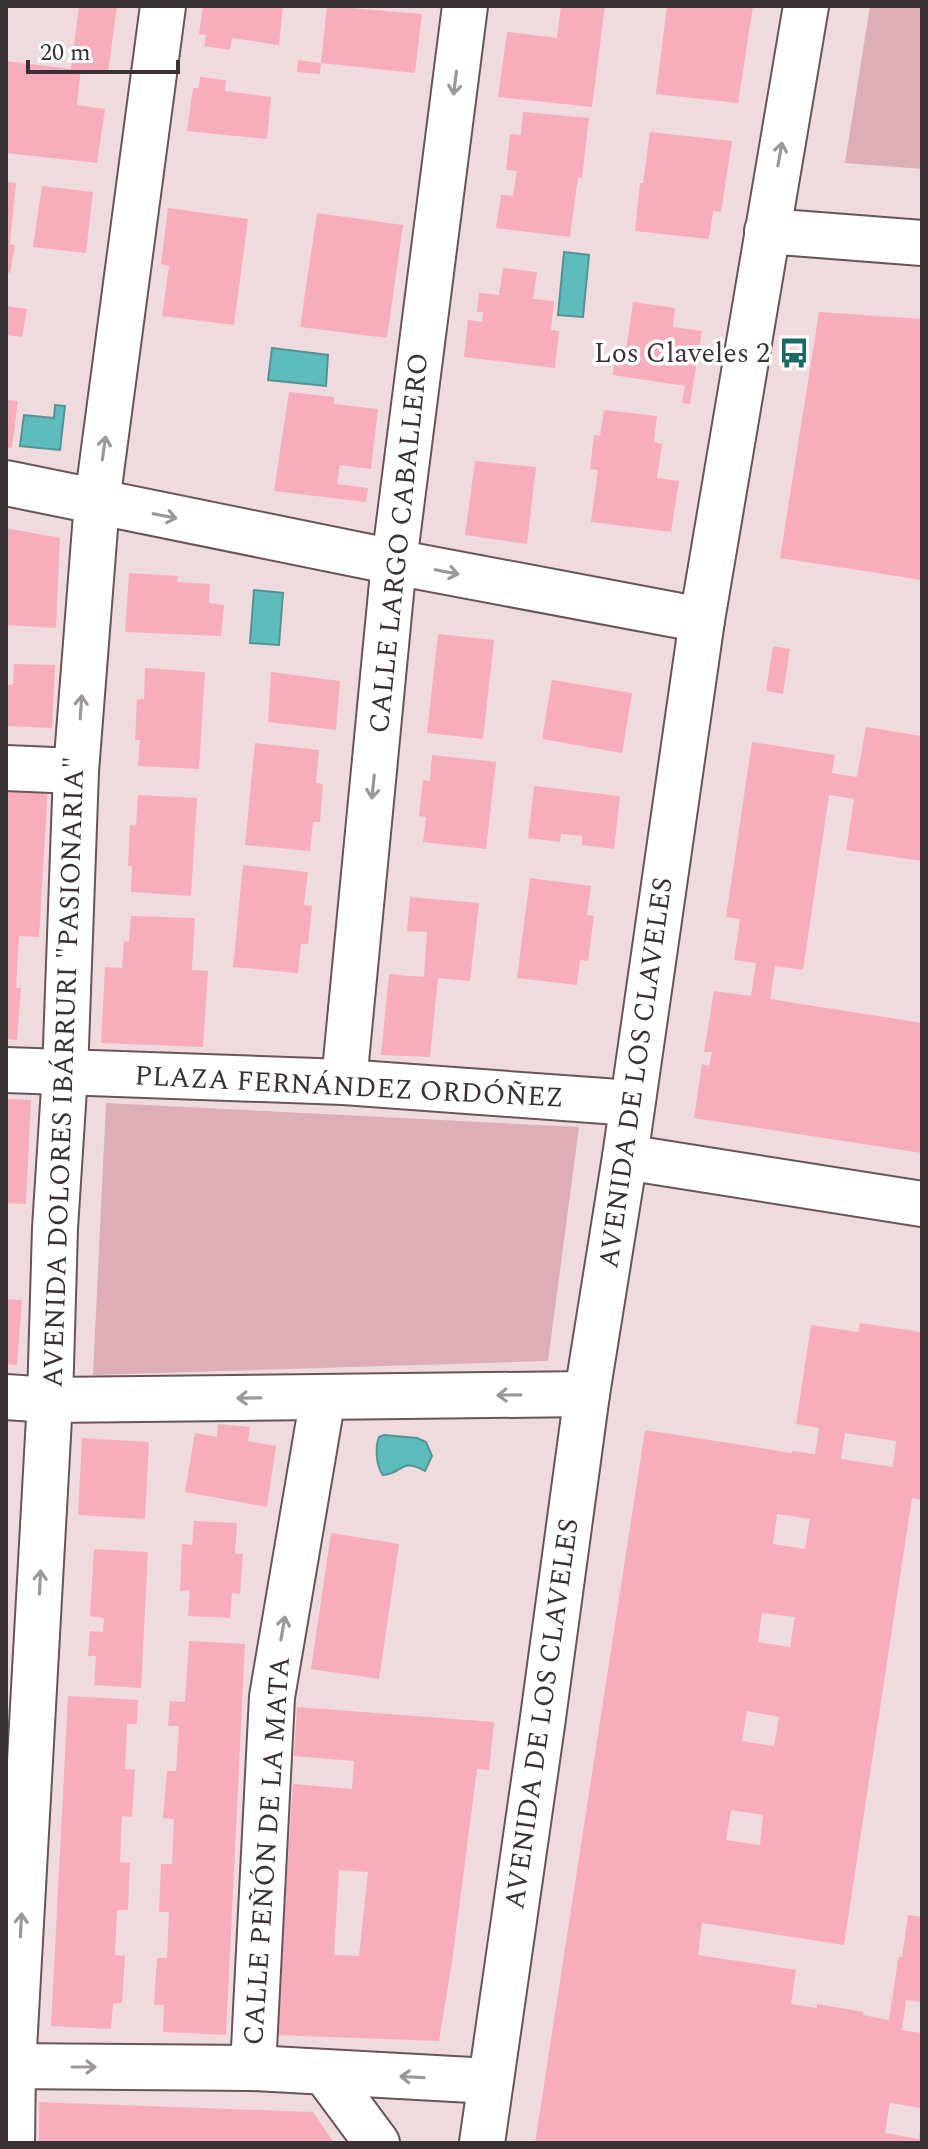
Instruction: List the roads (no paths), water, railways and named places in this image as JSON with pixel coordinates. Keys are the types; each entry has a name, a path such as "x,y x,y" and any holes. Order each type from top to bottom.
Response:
{"street":[{"name":"AVENIDA DOLORES IBÁRRURI \"PASIONARIA\"","path":"12,2143 10,2067 21,1650 50,1400 76,771 97,502 163,6"},
{"name":"CALLE LARGO CABALLERO","path":"344,1082 394,562 465,6"},
{"name":"AVENIDA DE LOS CLAVELES","path":"482,2143 587,1394 625,1157 702,620 806,6"},
{"path":"767,231 922,243"},
{"path":"6,483 394,562 702,620"},
{"path":"6,768 76,771"},
{"name":"PLAZA FERNÁNDEZ ORDÓÑEZ","path":"6,1070 344,1082 632,1103"},
{"path":"625,1157 922,1204"},
{"path":"6,1397 50,1400 587,1394"},
{"name":"CALLE PEÑÓN DE LA MATA","path":"253,2068 272,1697 323,1397"},
{"path":"10,2067 253,2068 490,2081"},
{"path":"325,2073 377,2143"}],"water":[{"path":"564,252 589,255 583,317 558,315"},
{"path":"272,348 328,355 326,386 268,380"},
{"path":"55,405 65,406 60,450 20,446 24,415 54,418"},
{"path":"254,590 283,593 279,645 250,643"},
{"path":"379,1437 417,1438 426,1442 432,1456 425,1471 406,1466 383,1475 377,1451"}],"place":[{"name":"Los Claveles 2","path":"794,353"}]}
